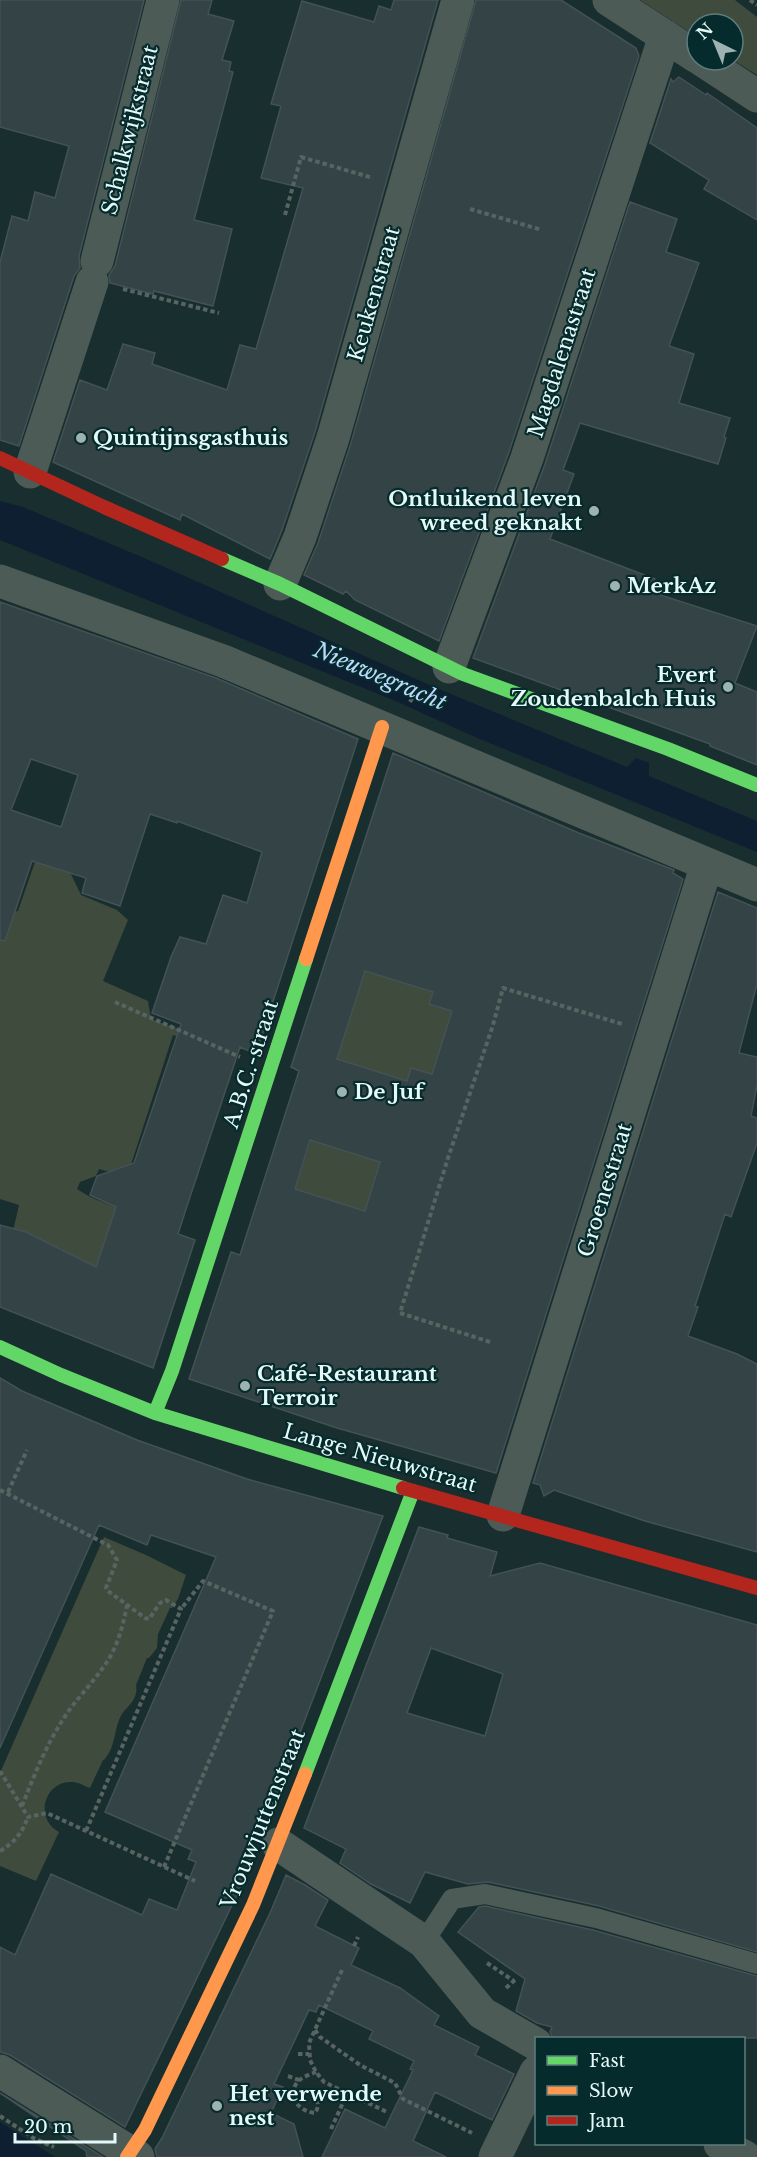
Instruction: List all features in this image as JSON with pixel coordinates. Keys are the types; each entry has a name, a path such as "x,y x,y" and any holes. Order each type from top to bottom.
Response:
{"street":[{"name":"Schalkwijkstraat","path":"30,472 94,271 163,0"},
{"name":"Keukenstraat","path":"280,584 300,537 333,438 458,0"},
{"path":"609,0 685,49"},
{"name":"Magdalenastraat","path":"435,674 527,458 665,36"},
{"path":"720,72 757,96"},
{"path":"0,458 280,584 435,674 518,696 668,749 757,785"},
{"path":"0,581 222,661 394,718 707,864 757,885"},
{"name":"A.B.C.-straat","path":"155,1413 172,1371 332,879 394,718"},
{"name":"Groenestraat","path":"503,1515 707,864"},
{"name":"Lange Nieuwstraat","path":"0,1347 61,1375 155,1413 413,1491 757,1588"},
{"name":"Vrouwjuttenstraat","path":"132,2156 253,1905 413,1491"},
{"path":"278,1844 424,1942 482,2013 535,2043"},
{"path":"0,2071 132,2156"},
{"path":"498,2152 535,2076"},
{"path":"722,2145 745,2157"}],"lane":[{"path":"424,1942 452,1899 485,1894 596,1918 757,1964"}],"path":[{"path":"750,0 757,5"},
{"path":"285,215 302,157 404,188"},
{"path":"470,209 542,230"},
{"path":"94,271 219,313"},
{"path":"394,718 435,674"},
{"path":"490,1342 400,1313 503,988 654,1034"},
{"path":"115,1002 272,1069"},
{"path":"8,1492 27,1450"},
{"path":"0,1490 8,1492 108,1545 117,1560 106,1588 127,1605 149,1619 160,1603 166,1600 181,1609"},
{"path":"86,1831 181,1609 202,1581 273,1611 164,1867"},
{"path":"22,1806 42,1757 63,1719 82,1691 105,1665 114,1649 127,1605"},
{"path":"0,1771 28,1817 22,1833 0,1851"},
{"name":"Vrouwjuttenstraat","path":"28,1817 46,1813 195,1881"},
{"path":"342,1970 309,2043 310,2060 324,2082 387,2112"},
{"path":"507,1987 517,1978"},
{"path":"315,2030 320,2037 360,2065 395,2083 403,2099 498,2152"},
{"path":"298,2054 309,2054"},
{"path":"316,2072 300,2080 294,2086 295,2102 300,2108 315,2113 319,2103 316,2098"},
{"path":"288,2076 300,2080"},
{"path":"331,2129 347,2094"},
{"path":"0,2115 35,2139 56,2148"}],"green space":[{"path":"640,0 735,0 757,17 757,75 745,68 745,12 685,12 685,29"},
{"path":"36,859 69,870 81,895 117,910 128,920 103,981 148,1001 151,1019 226,1045 223,1053 173,1035 127,1177 99,1169 96,1176 80,1182 77,1189 90,1197 146,1220 114,1288 58,1262 62,1249 13,1231 19,1205 0,1199 0,914 18,911"},
{"path":"365,971 435,985 429,1004 489,1022 432,1074 411,1068 367,1205 424,1223 269,1270"},
{"path":"104,1537 186,1575 178,1599 170,1608 158,1634 157,1648 147,1658 136,1685 134,1698 119,1720 112,1747 90,1788 74,1782 62,1783 49,1794 45,1810 47,1819 51,1826 59,1832 36,1881 0,1866 0,1773"}],"water":[{"name":"Nieuwegracht","path":"0,501 23,507 144,558 434,687 627,767 636,758 649,763 649,776 757,821 757,852 475,737 398,702 0,540"},
{"path":"0,2122 55,2157 0,2157"}],"building":[{"path":"0,0 144,0 79,256 80,268 74,276 19,446 0,440 0,262 12,216 28,221 35,192 55,198 69,146 0,127"},
{"path":"181,0 212,0 208,14 234,21 222,60 231,62 229,71 233,72 194,220 232,229 213,306 110,283 109,275 115,266"},
{"path":"394,0 438,0 315,432 270,559 182,514 180,520 53,462 80,380 107,390 123,344 155,353 152,364 227,390 240,345 256,349 303,188 261,178 281,106 271,104 302,1 374,22 379,6 391,10"},
{"path":"476,0 561,0 636,48 639,56 509,452 439,641 355,600 346,591 343,594 304,575 318,543 351,443"},
{"path":"679,77 706,95 707,93 757,128 757,220 704,189 709,180 650,143 671,79 673,82"},
{"path":"630,202 677,219 666,252 699,263 669,346 694,354 679,403 730,418 724,437 726,438 718,464 580,423 563,470 574,474 550,539 655,579 651,592 757,626 735,683 757,692 757,765 710,746 710,744 473,658 545,464"},
{"path":"0,602 216,678 358,739 256,1054 240,1047 189,1200 178,1234 195,1240 153,1368 0,1307 0,1225 26,1232 96,1267 116,1207 90,1195 97,1176 134,1163 181,1024 152,1013 171,957 180,937 206,944 223,895 247,903 262,852 177,821 177,823 150,814 120,906 82,893 86,878 32,861 5,941 0,940","holes":["31,759 78,775 61,827 11,810"]},
{"path":"393,753 579,833 674,870 673,873 683,879 496,1473 337,1428 189,1379 231,1252 240,1255 299,1071 291,1067","holes":["365,971 433,992 429,1004 452,1011 432,1074 411,1068 407,1081 337,1059","310,1140 380,1162 365,1211 295,1189"]},
{"path":"718,892 757,908 757,984 739,1053 757,1057 757,1085 751,1116 757,1118 757,1143 731,1217 725,1214 695,1306 698,1307 688,1336 757,1364 757,1552 645,1521 554,1490 544,1496 540,1485 533,1483"},
{"path":"0,1378 22,1391 137,1440 247,1479 383,1516 270,1811 265,1808 244,1855 252,1858 236,1897 125,2127 10,2055 0,2052 0,1947 15,1955 51,1874 142,1915 149,1899 177,1910 196,1862 188,1859 192,1850 105,1812 216,1557 151,1535 147,1545 99,1525 0,1748"},
{"path":"419,1527 448,1535 447,1538 497,1552 490,1576 540,1563 757,1625 757,1952 599,1906 488,1882 468,1884 425,1872 410,1903 371,1884 340,1863 346,1849 304,1828","holes":["431,1648 503,1674 485,1736 407,1713"]},
{"path":"286,1875 328,1900 315,1926 359,1948 351,1965 400,1988 439,2016 434,2025 479,2047 475,2055 514,2074 492,2120 435,2092 413,2141 446,2157 322,2157 345,2109 385,2128 413,2070 410,2069 414,2061 369,2039 373,2031 319,2005 316,2012 309,2010 274,2084 283,2087 271,2113 294,2124 303,2157 157,2157 155,2149 270,1913"},
{"path":"485,1906 593,1930 757,1976 757,2038 552,2037 550,2032 552,2027 537,2023 516,2011 525,1979 458,1932 479,1907"},
{"path":"0,2093 103,2157 87,2157 86,2151"}],"traffic: fast":[{"path":"222,559 280,584 463,674 668,749 757,785"},
{"path":"155,1413 172,1371 306,959"},
{"path":"0,1347 61,1375 155,1413 403,1488"},
{"path":"305,1774 413,1491"}],"traffic: slow":[{"path":"306,959 382,727"},
{"path":"127,2157 145,2130 253,1905 305,1774"}],"traffic: jam":[{"path":"0,458 222,559"},
{"path":"403,1488 757,1588"}],"place":[{"name":"Quintijnsgasthuis","path":"81,438"},
{"name":"Ontluikend leven wreed geknakt","path":"594,511"},
{"name":"MerkAz","path":"615,586"},
{"name":"Evert Zoudenbalch Huis","path":"728,687"},
{"name":"De Juf","path":"342,1092"},
{"name":"Café-Restaurant Terroir","path":"245,1386"},
{"name":"Het verwende nest","path":"217,2106"}]}
